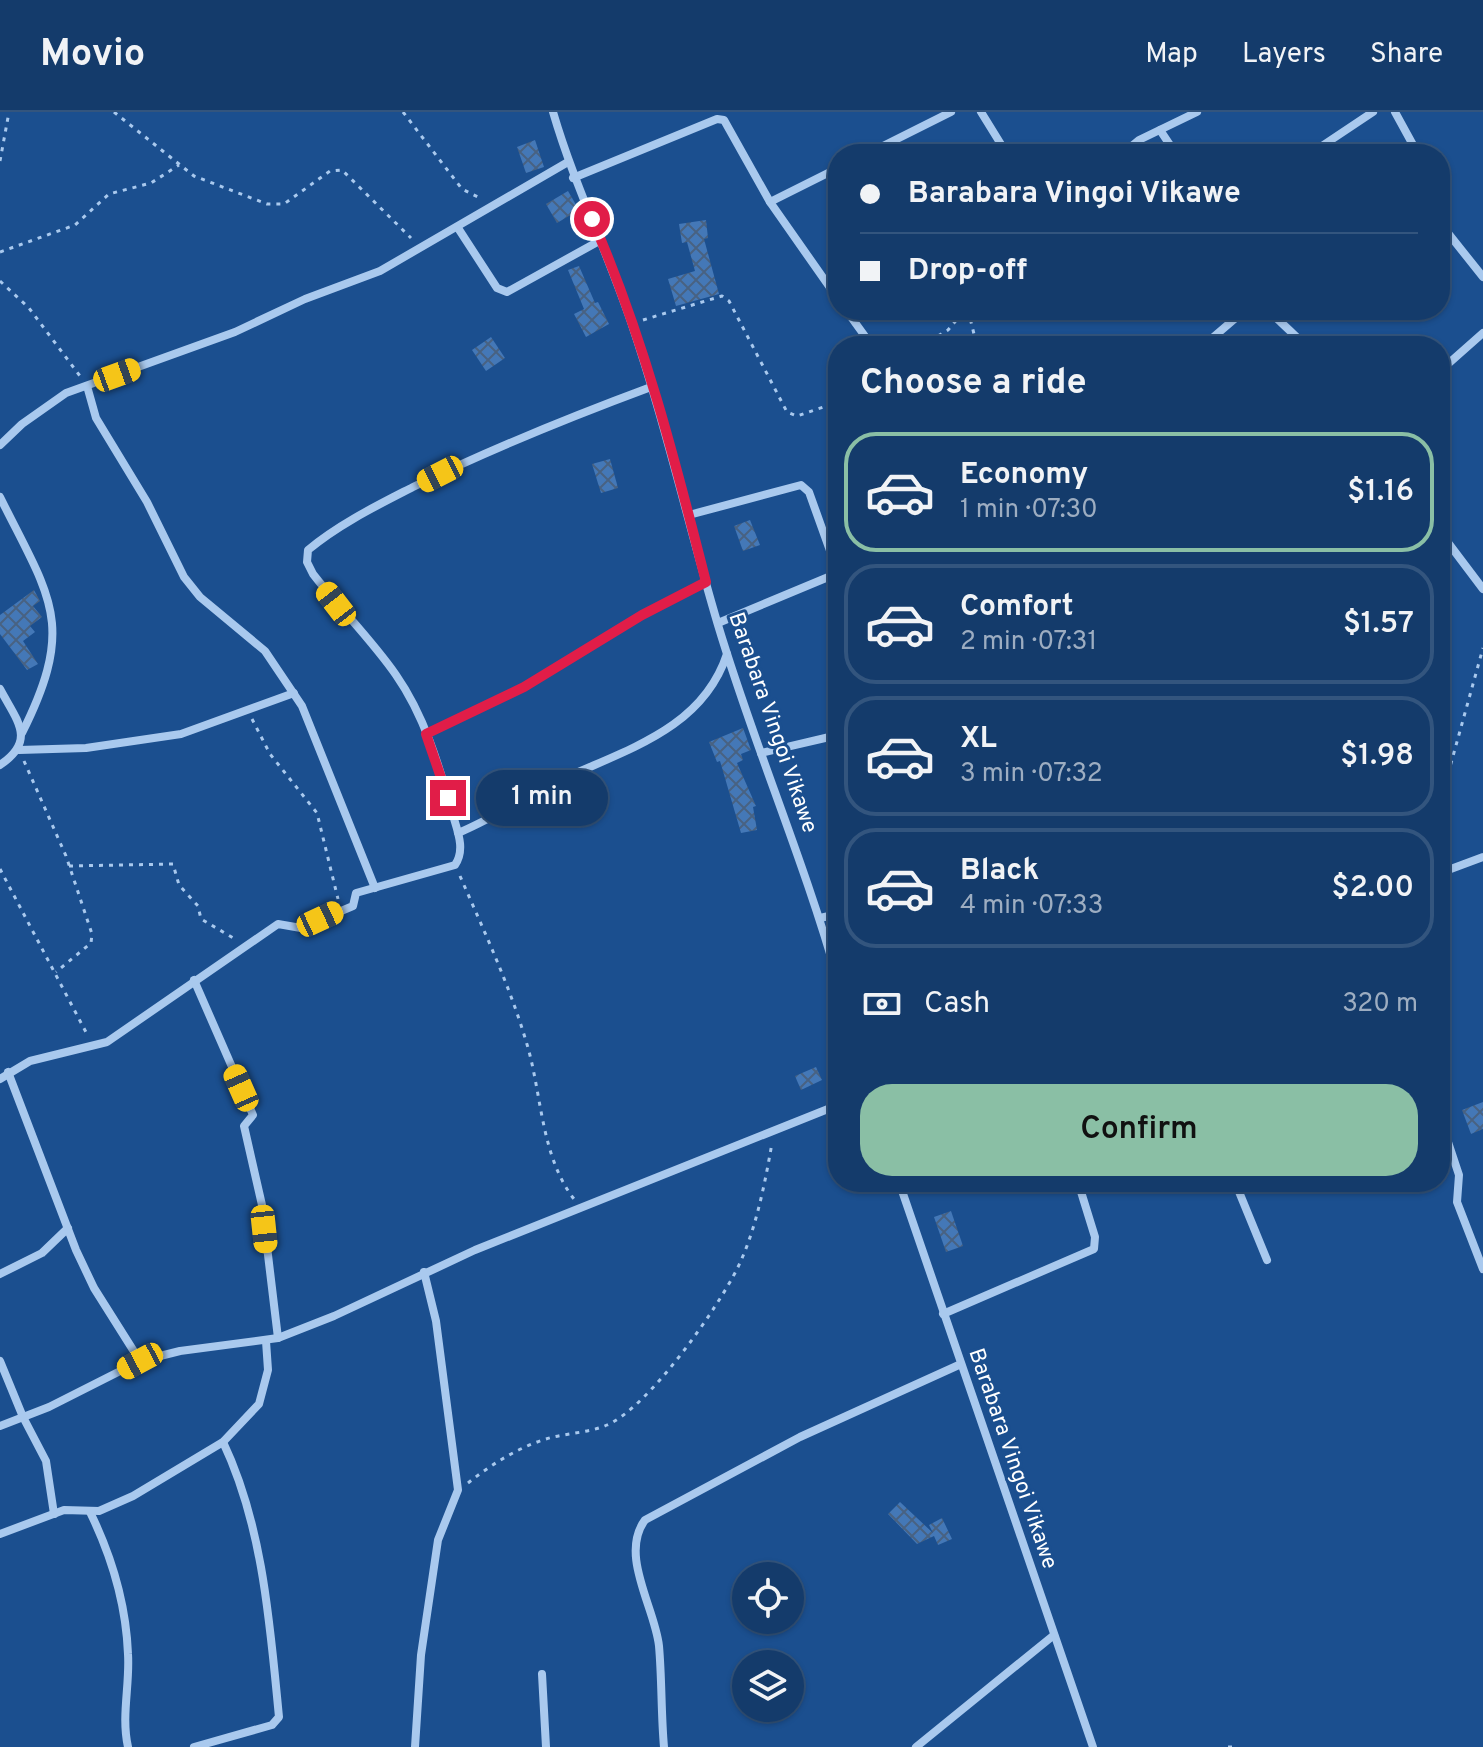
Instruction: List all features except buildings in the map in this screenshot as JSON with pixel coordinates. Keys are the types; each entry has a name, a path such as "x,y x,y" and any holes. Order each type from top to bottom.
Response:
{"street":[{"name":"Barabara Vingoi Vikawe","path":"553,112 573,178 601,240 632,324 727,653 828,946"},
{"path":"887,144 951,112"},
{"path":"981,112 1001,144"},
{"path":"1134,144 1197,112"},
{"path":"1325,144 1373,112"},
{"path":"1395,112 1416,144"},
{"path":"573,178 717,119 727,122 770,202 828,285"},
{"path":"1160,130 1169,144"},
{"path":"0,445 47,405 87,386 235,332 305,299 380,271 568,162"},
{"path":"770,202 828,173"},
{"path":"458,228 497,288 507,292 601,240"},
{"path":"1450,236 1483,277"},
{"path":"1215,336 1233,320"},
{"path":"1279,320 1295,336"},
{"path":"1450,362 1483,333"},
{"path":"87,386 96,418 147,502 184,577 200,597 265,651 294,693 352,826 375,888"},
{"path":"0,1079 30,1061 93,1047 132,1026 240,947 278,924 301,928 353,906 356,893 455,865 461,851 458,833 426,734 398,677 313,574 307,562 308,550 389,499 440,474 564,419 651,387"},
{"path":"689,515 801,485 809,492 828,545"},
{"path":"0,497 49,597 54,622 44,684 22,733 19,750"},
{"path":"1450,545 1483,589"},
{"path":"718,623 828,577"},
{"path":"426,734 524,687 642,615 706,582"},
{"path":"458,833 501,815 566,778 658,737 707,694 727,653"},
{"path":"0,689 22,733"},
{"path":"0,765 19,750 86,748 181,734 249,712 294,693"},
{"path":"761,753 828,737"},
{"path":"1450,869 1481,858 1483,869"},
{"path":"820,918 828,916"},
{"path":"194,980 253,1115 244,1126 262,1205 278,1338"},
{"path":"8,1072 94,1288 140,1361"},
{"path":"0,1426 140,1361 180,1351 278,1338 334,1316 424,1272 828,1109"},
{"path":"1450,1148 1459,1175 1457,1202 1483,1269"},
{"name":"Barabara Vingoi Vikawe","path":"902,1192 1093,1747"},
{"path":"943,1314 1094,1249 1095,1237 1081,1192"},
{"path":"1239,1192 1267,1260"},
{"path":"0,1274 42,1253 68,1228"},
{"path":"415,1747 421,1655 438,1540 458,1490 438,1336 424,1272"},
{"path":"0,1534 64,1510 90,1512 133,1496 223,1442 259,1404 268,1370 266,1341"},
{"path":"0,1361 23,1417 46,1461 54,1514"},
{"path":"664,1747 659,1643 640,1572 635,1537 645,1520 800,1437 961,1364"},
{"path":"194,1747 272,1725 279,1717 263,1583 238,1474 223,1442"},
{"path":"90,1512 113,1568 123,1607 128,1655 125,1732 128,1747"},
{"path":"916,1747 1054,1635"},
{"path":"542,1674 546,1747"}],"path":[{"path":"0,161 9,112"},
{"path":"114,112 194,176 275,205 284,204 330,171 342,170 421,249"},
{"path":"403,112 462,189 493,204"},
{"path":"0,252 75,225 109,194 151,183 179,165"},
{"path":"0,281 43,325 87,386"},
{"path":"632,324 722,296 729,301 787,412 797,416 828,405"},
{"path":"938,336 957,320"},
{"path":"1450,767 1483,648"},
{"path":"249,712 270,754 317,813 339,910"},
{"path":"19,750 69,866 92,940 56,972"},
{"path":"69,866 174,865 179,885 198,906 201,919 231,936 240,947"},
{"path":"455,865 511,994 527,1044 554,1163 562,1182 582,1208"},
{"path":"0,869 93,1047"},
{"path":"458,1490 511,1454 549,1438 607,1425 650,1389 694,1338 739,1266 765,1182 774,1132"},
{"path":"1228,1747 1237,1747"}],"route":[{"path":"448,798 426,734 524,687 617,629 706,582 664,425 632,324 592,219"}]}
